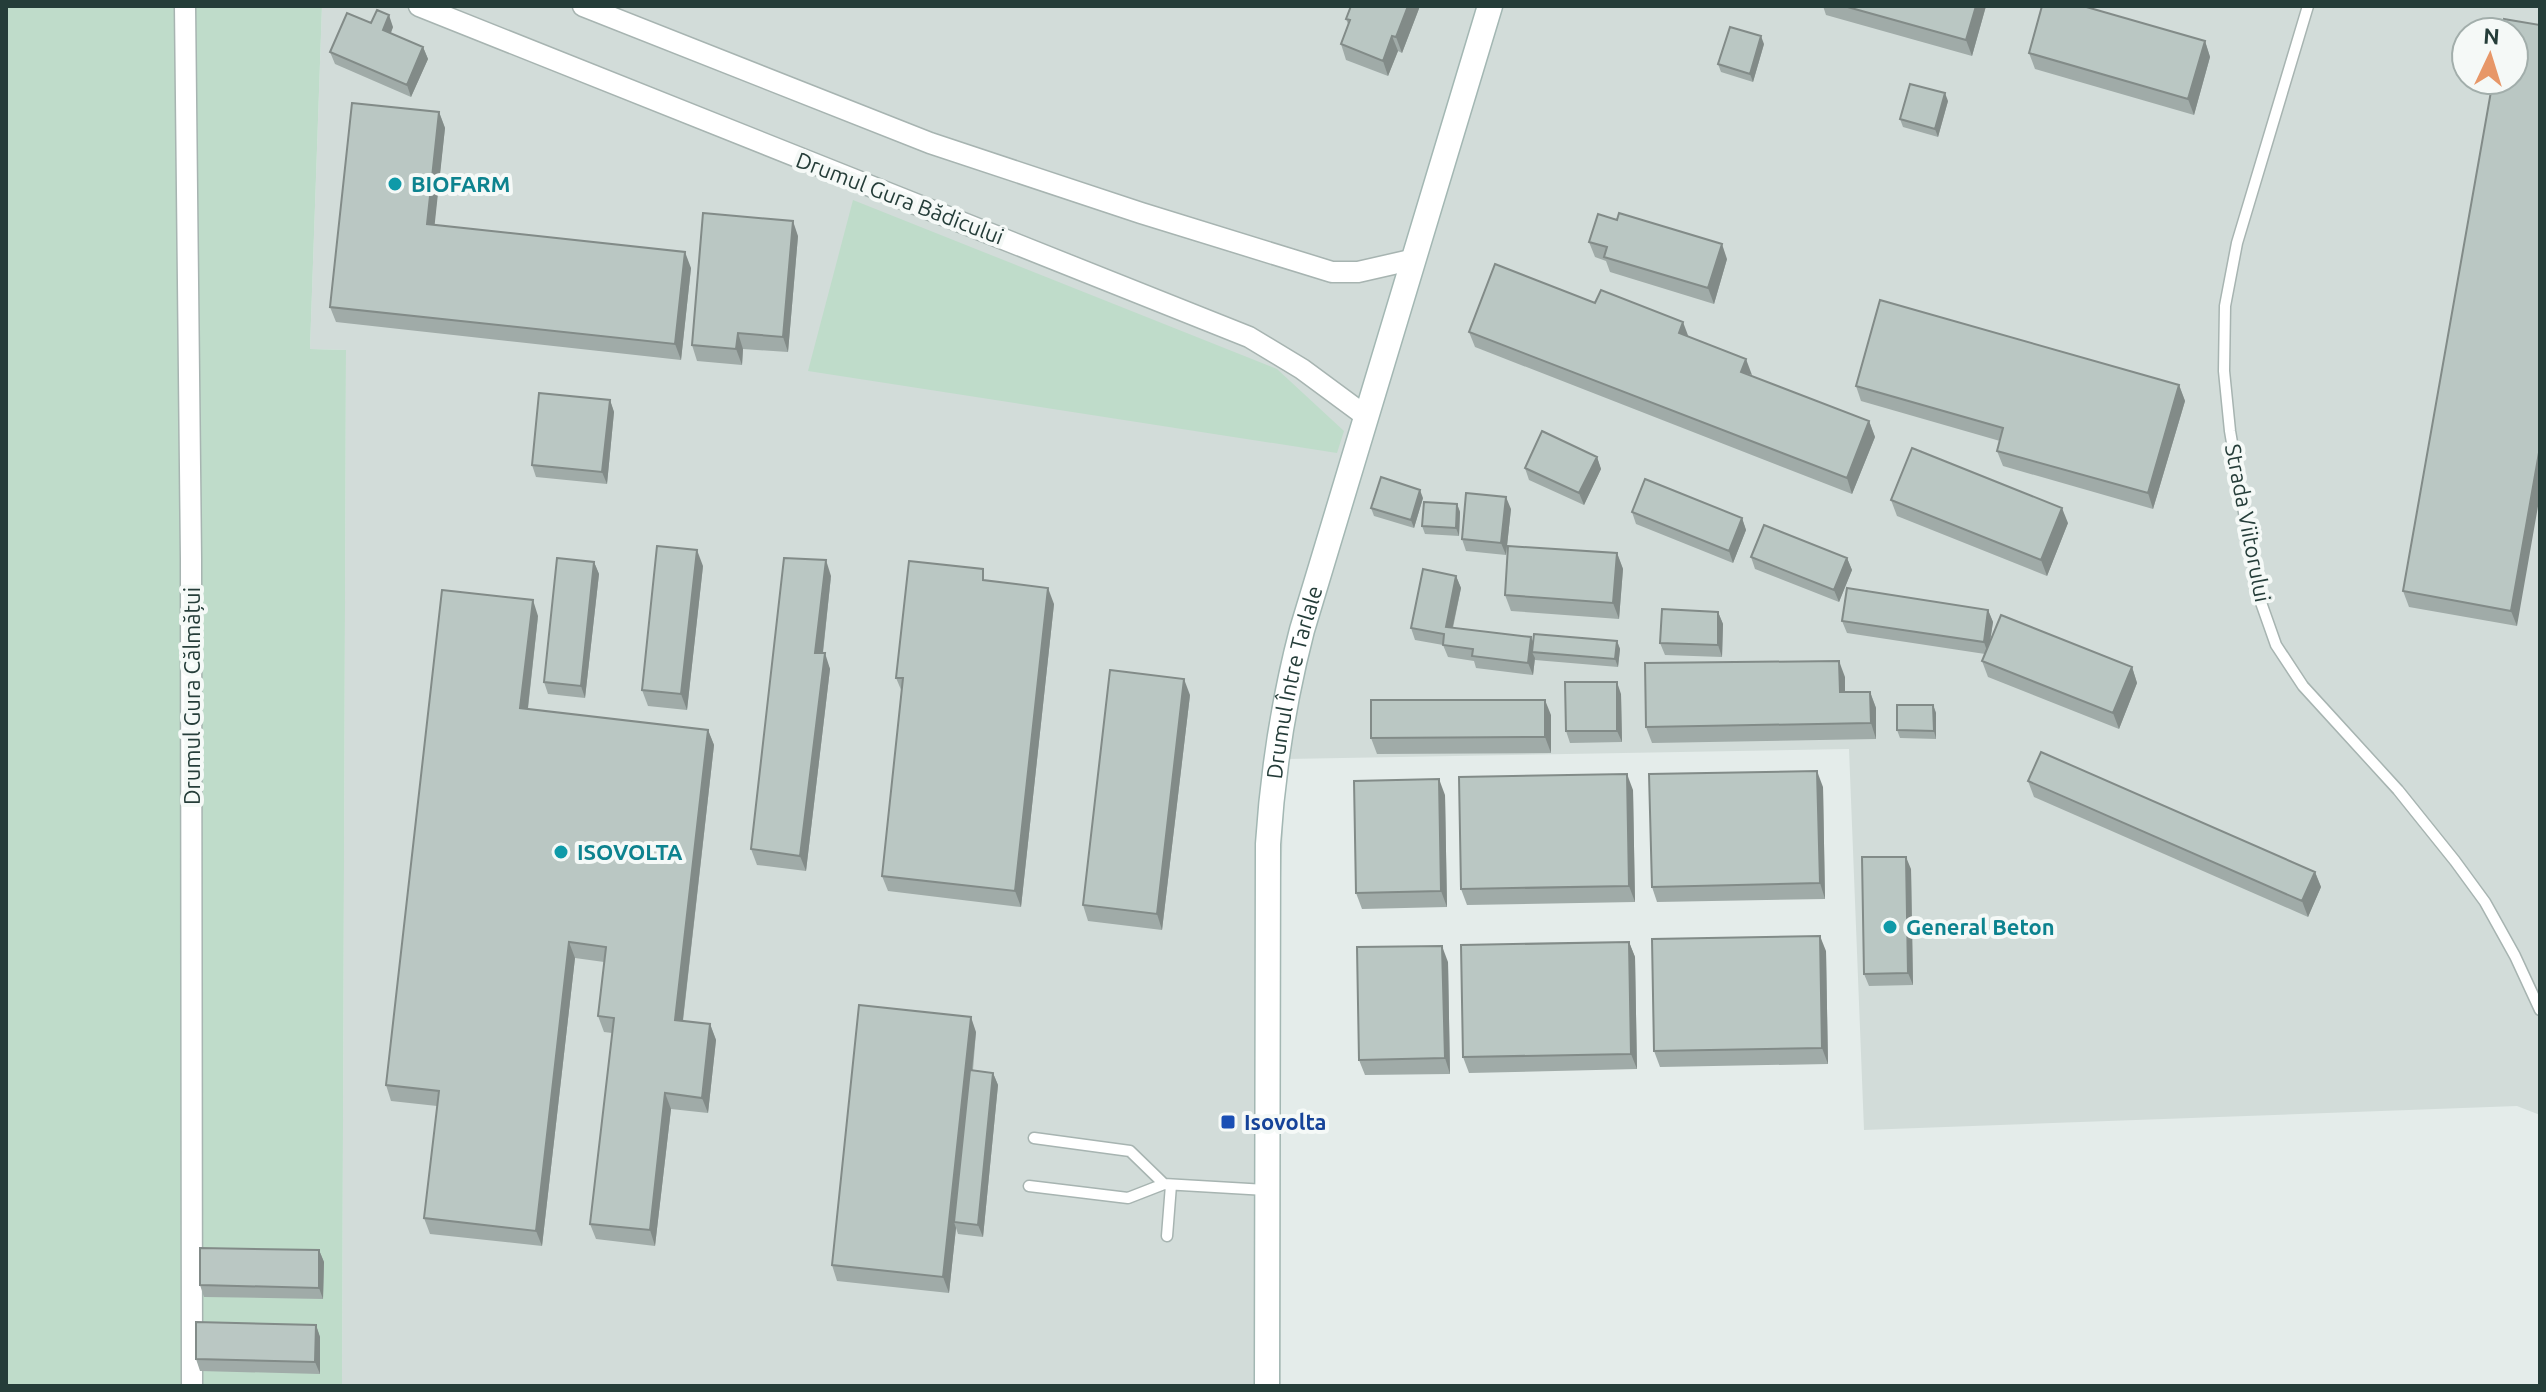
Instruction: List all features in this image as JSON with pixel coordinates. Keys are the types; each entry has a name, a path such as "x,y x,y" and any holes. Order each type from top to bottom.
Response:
{"main road":[{"name":"Drumul Între Tarlale","path":"1267,1386 1268,844 1281,721 1299,642 1490,6"}],"street":[{"name":"Drumul Gura Călmățui","path":"185,6 192,574 192,1386"},
{"name":"Drumul Gura Bădicului","path":"419,6 1249,337 1302,369 1367,417"},
{"path":"583,6 930,143 1332,272 1358,272 1415,259"}],"lane":[{"name":"Strada Viitorului","path":"2308,6 2237,243 2225,306 2224,371 2230,431 2258,594 2276,645 2303,686 2398,790 2485,902 2540,1010"},
{"path":"1034,1138 1130,1151 1168,1184"},
{"path":"1029,1186 1128,1198 1168,1184 1266,1190"},
{"path":"1167,1236 1168,1184"}],"shaded area":[{"path":"322,6 2540,6 2540,1115 2517,1106 1864,1130 1849,749 1286,759 1280,901 1281,1386 342,1386 346,350 310,349"}],"green space":[{"path":"6,6 322,6 310,349 346,350 342,1386 6,1386"},
{"path":"853,200 1277,369 1344,431 1337,453 808,371"}],"building":[{"path":"1351,6 1408,6 1383,61 1341,44 1350,20 1346,19"},
{"path":"1844,6 1976,6 1966,40"},
{"path":"2042,6 2083,6 2205,41 2188,99 2029,53"},
{"path":"377,10 389,15 383,30 423,47 407,85 330,52 347,13 371,23"},
{"path":"2530,23 2540,25 2540,447 2511,611 2403,591 2490,96 2530,96"},
{"path":"1730,27 1761,36 1750,74 1718,64"},
{"path":"1910,84 1945,93 1935,129 1900,119"},
{"name":"BIOFARM","path":"352,103 439,112 427,224 685,252 675,344 330,307"},
{"path":"703,213 793,221 783,337 738,333 736,349 692,345"},
{"path":"1619,213 1722,244 1708,288 1604,257 1607,247 1589,242 1598,214 1617,220"},
{"path":"1495,264 1595,303 1601,290 1683,322 1679,333 1746,359 1741,372 1869,421 1847,478 1469,332"},
{"path":"1880,300 2179,385 2148,493 1997,451 2003,428 1856,386"},
{"path":"539,393 610,400 602,472 532,465"},
{"path":"1542,431 1597,457 1579,493 1525,468"},
{"path":"1912,448 2062,508 2041,560 1891,500"},
{"path":"1381,477 1420,490 1411,520 1371,508"},
{"path":"1645,479 1742,518 1729,551 1632,512"},
{"path":"1466,493 1506,497 1501,543 1462,539"},
{"path":"1424,502 1457,504 1456,528 1422,526"},
{"path":"1764,525 1847,558 1834,590 1751,557"},
{"path":"657,546 697,550 681,694 642,690"},
{"path":"1508,546 1617,553 1613,603 1505,595"},
{"path":"557,558 594,562 581,686 544,682"},
{"path":"784,558 826,560 815,653 825,653 800,856 751,849"},
{"path":"909,561 983,569 983,580 1048,588 1015,891 882,876 903,678 896,678"},
{"path":"1423,569 1456,576 1446,627 1531,637 1528,663 1472,656 1473,649 1443,645 1444,634 1411,628"},
{"path":"1847,588 1988,610 1984,642 1842,621"},
{"name":"ISOVOLTA","path":"442,590 533,600 520,708 708,730 675,1020 710,1024 702,1098 665,1093 650,1230 590,1224 614,1018 598,1016 606,947 569,942 536,1231 424,1218 439,1091 386,1085"},
{"path":"1662,609 1718,612 1718,645 1660,643"},
{"path":"2001,615 2132,667 2113,713 1982,661"},
{"path":"1534,634 1617,641 1615,659 1532,652"},
{"path":"1839,661 1840,692 1870,692 1871,723 1646,727 1645,663"},
{"path":"1110,670 1184,679 1157,914 1083,905"},
{"path":"1565,682 1617,682 1617,731 1566,731"},
{"path":"1371,700 1545,700 1545,737 1371,738"},
{"path":"1897,705 1933,705 1934,731 1897,730"},
{"path":"2041,752 2315,872 2302,901 2028,781"},
{"path":"1817,771 1820,883 1652,887 1649,774"},
{"path":"1627,774 1629,886 1461,889 1459,777"},
{"path":"1439,779 1441,891 1356,893 1354,781"},
{"name":"General Beton","path":"1862,857 1906,857 1908,973 1864,974"},
{"path":"1820,936 1822,1048 1654,1051 1652,939"},
{"path":"1629,942 1631,1054 1463,1057 1461,945"},
{"path":"1442,946 1445,1058 1359,1060 1357,947"},
{"path":"859,1005 971,1017 943,1277 832,1265"},
{"path":"970,1070 993,1073 978,1225 954,1222"},
{"path":"200,1248 319,1250 319,1288 200,1285"},
{"path":"196,1322 316,1325 315,1362 196,1359"}],"place":[{"name":"BIOFARM","path":"395,184"},
{"name":"ISOVOLTA","path":"561,852"},
{"name":"General Beton","path":"1890,927"},
{"name":"Isovolta","path":"1228,1122"}]}
